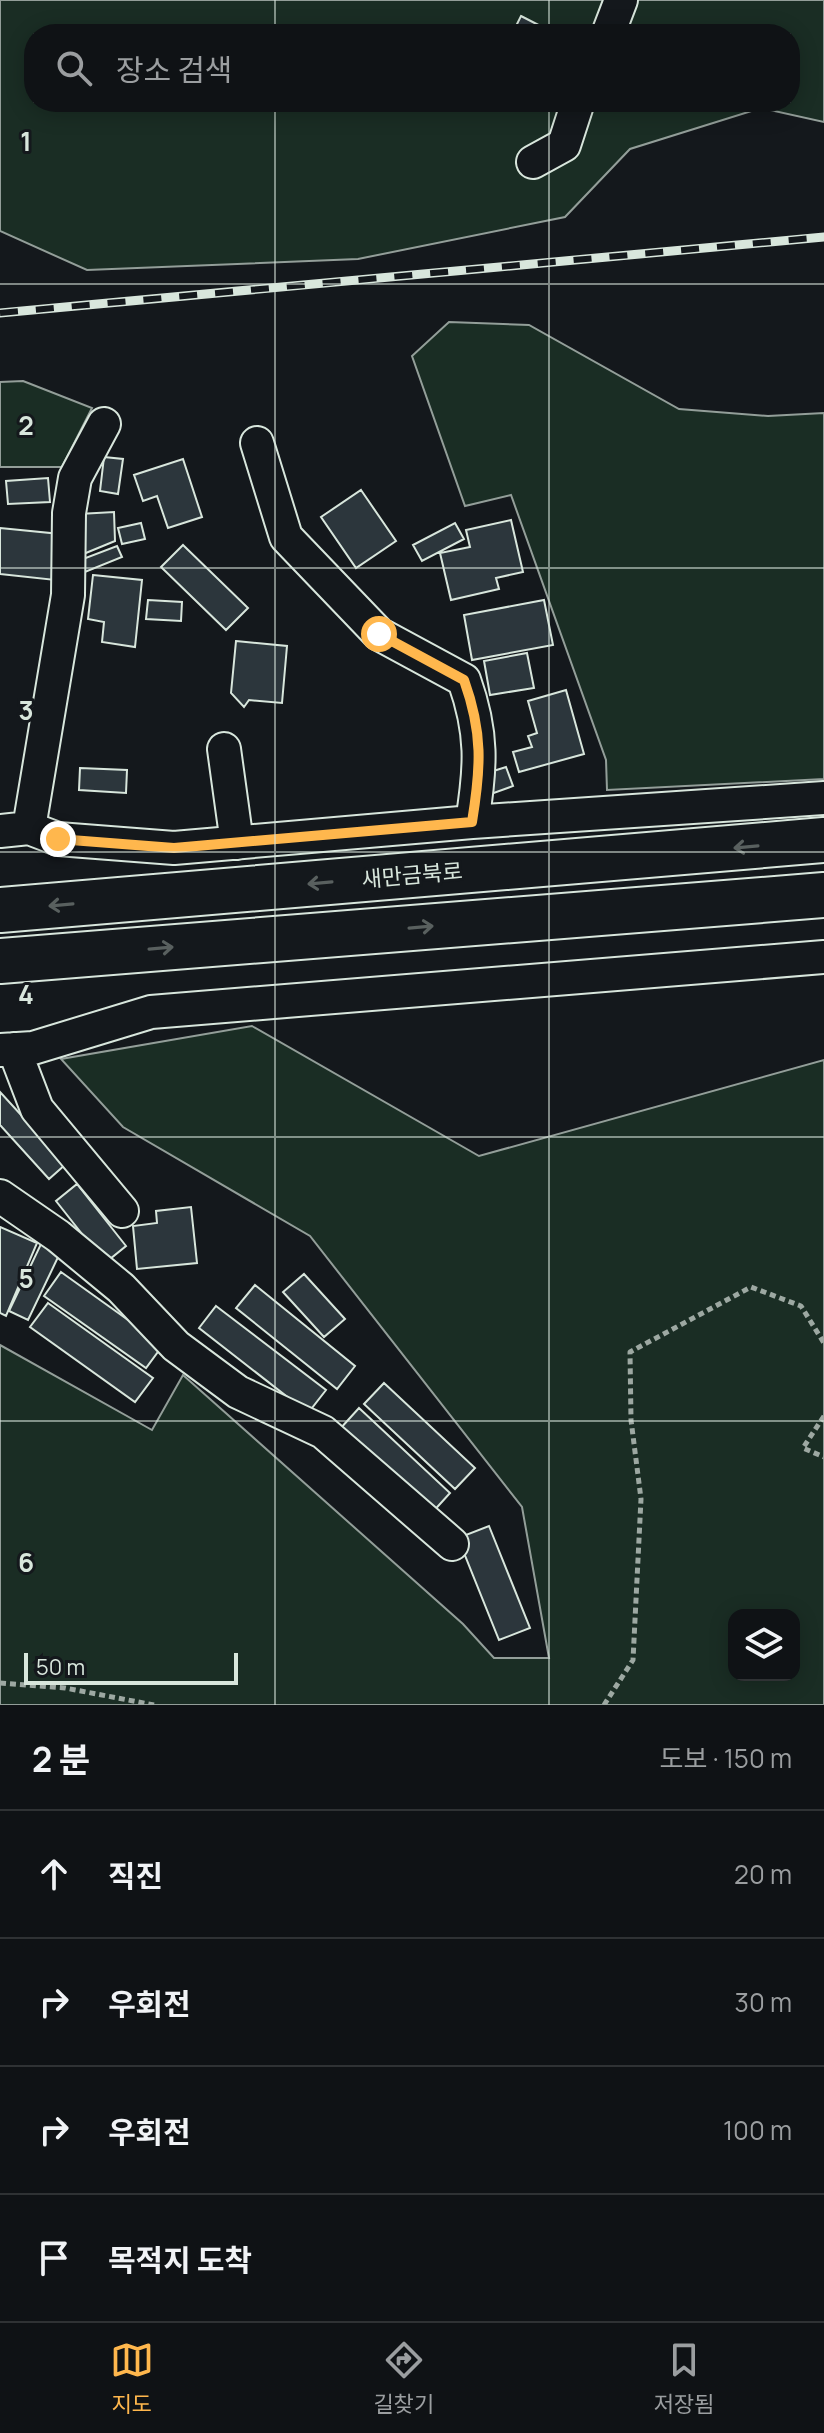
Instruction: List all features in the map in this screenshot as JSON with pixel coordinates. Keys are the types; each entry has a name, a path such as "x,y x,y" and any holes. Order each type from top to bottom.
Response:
{"highway":[{"name":"새만금북로","path":"0,910 824,840"},
{"path":"0,961 824,895"}],"street":[{"path":"612,24 621,0"},
{"path":"533,162 564,145 575,112"},
{"path":"104,424 75,478 69,513 68,595 14,830 58,839 174,848 472,822 824,798"},
{"path":"257,443 286,537 379,634 464,680 478,718 481,766 472,822"},
{"path":"224,749 237,843"},
{"path":"122,1211 37,1109 7,1049 33,1048 151,1012 824,957"},
{"path":"0,1196 58,1236 121,1288 176,1346 238,1392 323,1432 452,1544"}],"path":[{"path":"604,1705 633,1660 641,1499 631,1420 630,1352 751,1287 801,1306 824,1343"},
{"path":"824,1416 803,1448 824,1457"},
{"path":"0,1683 65,1688 154,1705"}],"green space":[{"path":"0,0 824,0 824,122 779,112 800,112 800,24 24,24 24,112 748,112 630,149 565,217 358,259 87,270 0,231"},
{"path":"449,322 529,325 679,409 768,416 824,413 824,779 607,790 606,760 511,495 465,506 412,356"},
{"path":"23,381 92,408 62,467 0,467 0,382"},
{"path":"252,1026 479,1156 824,1060 824,1705 0,1705 0,1345 152,1430 183,1375 463,1624 494,1658 549,1658 522,1507 310,1236 123,1127 61,1059"}],"building":[{"path":"521,16 537,24 517,24"},
{"path":"104,457 123,459 118,494 100,491"},
{"path":"183,459 202,517 168,528 157,496 143,501 134,475"},
{"path":"48,478 50,502 8,504 6,481"},
{"path":"361,490 396,541 356,568 321,517"},
{"path":"114,512 115,541 81,555 79,514"},
{"path":"511,520 523,572 496,578 499,589 451,600 440,553 470,547 466,530"},
{"path":"141,523 145,539 122,544 118,528"},
{"path":"455,523 464,539 422,561 413,545"},
{"path":"0,528 60,534 55,580 0,574"},
{"path":"183,545 248,608 226,630 161,567"},
{"path":"117,546 122,557 80,574 75,562"},
{"path":"93,575 142,580 135,647 102,642 104,622 88,619"},
{"path":"148,600 182,602 181,621 146,619"},
{"path":"544,600 553,645 472,660 464,615"},
{"path":"236,641 287,646 282,703 249,700 244,707 231,693"},
{"path":"527,653 534,688 490,695 484,661"},
{"path":"566,690 584,754 519,772 513,752 532,747 528,736 537,733 528,701"},
{"path":"506,767 513,786 491,794 484,774"},
{"path":"80,768 127,770 126,793 79,790"},
{"path":"0,1092 66,1164 49,1179 0,1125"},
{"path":"77,1184 126,1246 105,1263 56,1201"},
{"path":"191,1207 197,1263 137,1269 133,1226 157,1223 156,1211"},
{"path":"0,1227 37,1243 6,1316 0,1313"},
{"path":"41,1244 60,1253 28,1320 9,1311"},
{"path":"61,1272 163,1345 146,1368 44,1296"},
{"path":"304,1274 345,1319 324,1337 283,1292"},
{"path":"255,1285 355,1366 337,1389 236,1308"},
{"path":"48,1303 153,1378 135,1402 30,1327"},
{"path":"216,1306 326,1390 308,1413 199,1328"},
{"path":"384,1383 475,1468 455,1489 364,1404"},
{"path":"359,1408 450,1493 430,1515 339,1430"},
{"path":"489,1526 530,1628 499,1640 458,1538"}],"railway":[{"path":"0,313 824,237"}],"route":[{"path":"58,839 174,848 472,822 481,766 478,718 464,680 379,634"}]}
